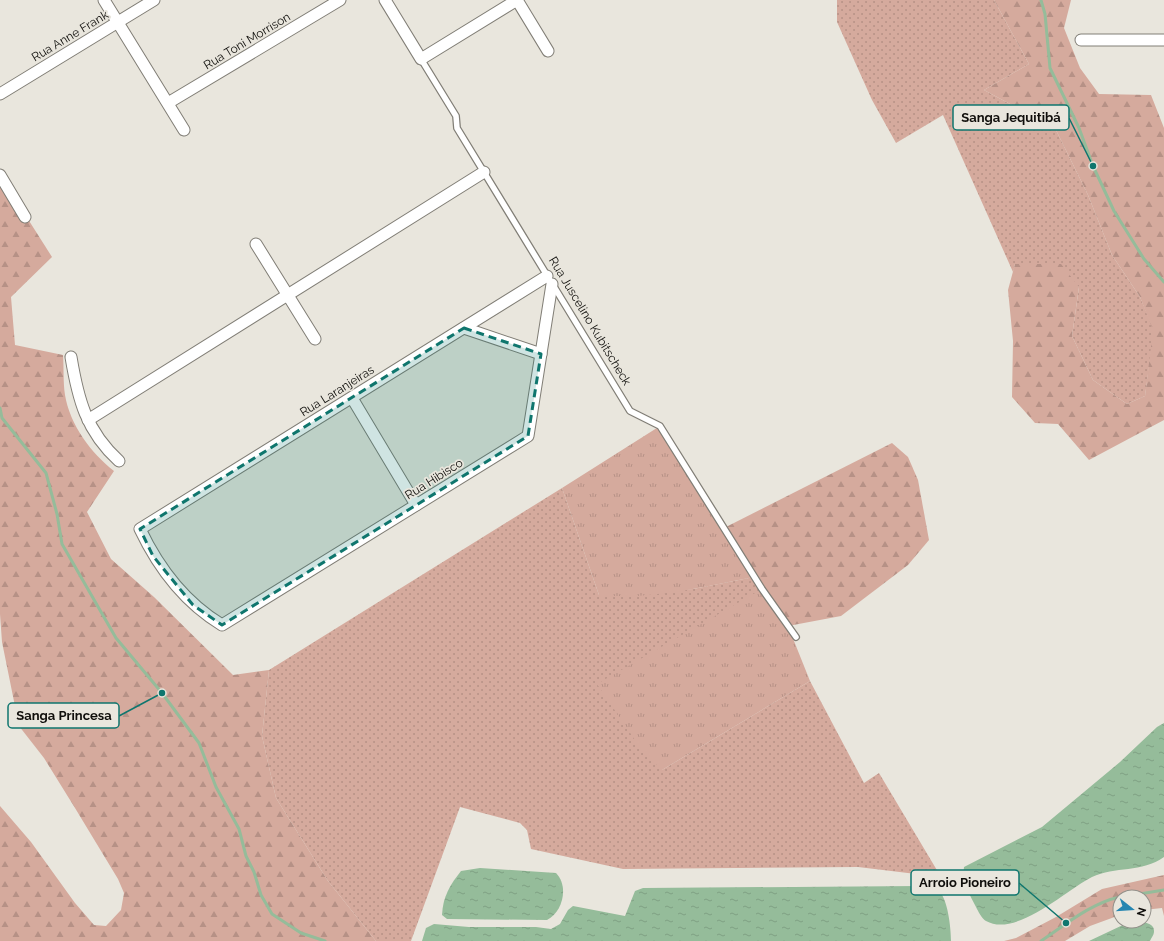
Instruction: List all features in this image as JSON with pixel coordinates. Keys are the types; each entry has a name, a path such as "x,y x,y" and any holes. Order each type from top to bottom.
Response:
{"street":[{"path":"104,0 184,130"},
{"name":"Rua Anne Frank","path":"0,94 154,0"},
{"name":"Rua Toni Morrison","path":"168,104 340,0"},
{"name":"Rua Juscelino Kubitscheck","path":"385,0 421,59"},
{"path":"421,59 517,0 548,52"},
{"path":"1081,40 1164,40"},
{"path":"88,420 484,172"},
{"path":"0,176 25,217"},
{"path":"256,244 315,339"},
{"name":"Rua Laranjeiras","path":"222,625 193,605 169,579 153,556 140,529 464,328 550,280"},
{"name":"Rua Hibisco","path":"222,625 528,436 541,354 550,280"},
{"path":"464,328 541,354"},
{"path":"72,357 75,384 82,410 108,451 119,461"},
{"path":"352,398 416,505"}],"lane":[{"name":"Rua Juscelino Kubitscheck","path":"421,59 456,116 457,128 630,410 660,426 762,589 796,637"}],"highlighted area":[{"path":"464,328 541,354 528,436 222,625 193,605 153,556 140,529"}],"green space":[{"path":"837,0 994,0 1029,64 984,90 1055,128 1088,195 1112,255 1140,297 1154,330 1145,396 1127,404 1093,380 1072,336 1079,287 1015,264 1013,272 943,115 896,143 872,100 837,22"},
{"path":"994,0 1071,0 1064,28 1080,68 1099,94 1151,95 1164,128 1164,420 1089,460 1058,424 1035,423 1012,397 1013,341 1008,290 1015,264 1061,264 1079,287 1072,336 1093,380 1127,404 1145,396 1153,330 1140,297 1112,255 1088,195 1055,128 984,90 1029,64"},
{"path":"0,175 52,257 11,297 15,345 63,355 65,395 72,417 83,438 97,456 114,471 87,512 111,559 154,597 233,675 269,670 262,736 276,798 328,881 376,941 0,941 0,806 31,842 75,903 94,925 106,926 121,910 124,893 118,879 44,758 19,726 2,642 0,614"},
{"path":"660,426 754,577 677,592 638,596 599,595 562,488"},
{"path":"892,443 908,457 918,480 929,540 908,565 841,616 788,626 724,528"},
{"path":"562,488 599,595 693,589 754,577 762,589 662,770 810,681 864,783 879,773 941,877 858,867 623,869 531,849 527,830 520,823 460,807 411,941 376,941 328,881 276,798 262,736 269,670"},
{"path":"762,589 788,626 810,681 662,770 641,749 597,684"},
{"path":"1164,875 1164,916 1162,908 1152,909 1152,889 1112,889 1112,918 1090,926 1065,941 1004,941 1016,938 1056,917 1102,889"}],"water":[{"path":"1164,723 1164,857 1147,865 1110,871 1092,877 1026,918 1012,923 998,925 986,921 978,911 971,897 964,878 964,867 1042,827 1120,762 1157,727"},
{"path":"480,868 556,873 560,878 563,891 557,911 547,920 447,919 442,915 444,902 454,881 461,871"},
{"path":"929,886 938,890 941,894 947,906 951,941 422,941 426,928 434,924 469,927 536,927 551,929 560,924 568,910 573,906 625,916 635,891 643,888"},
{"path":"1152,926 1154,929 1154,933 1150,941 1089,941 1114,929 1152,929"}],"waterway":[{"path":"1041,0 1045,14 1050,68 1079,128 1093,166 1114,211 1144,259 1164,282"},
{"path":"0,408 2,418 46,473 57,514 62,544 116,638 162,693 199,743 216,787 239,829 246,856 254,872 261,895 272,914 301,933 325,941"},
{"path":"1152,892 1164,890"},
{"path":"1041,941 1089,909 1112,899"}],"place":[{"name":"Sanga Jequitibá","path":"1093,166"},
{"name":"Sanga Princesa","path":"162,693"},
{"name":"Arroio Pioneiro","path":"1066,923"}]}
